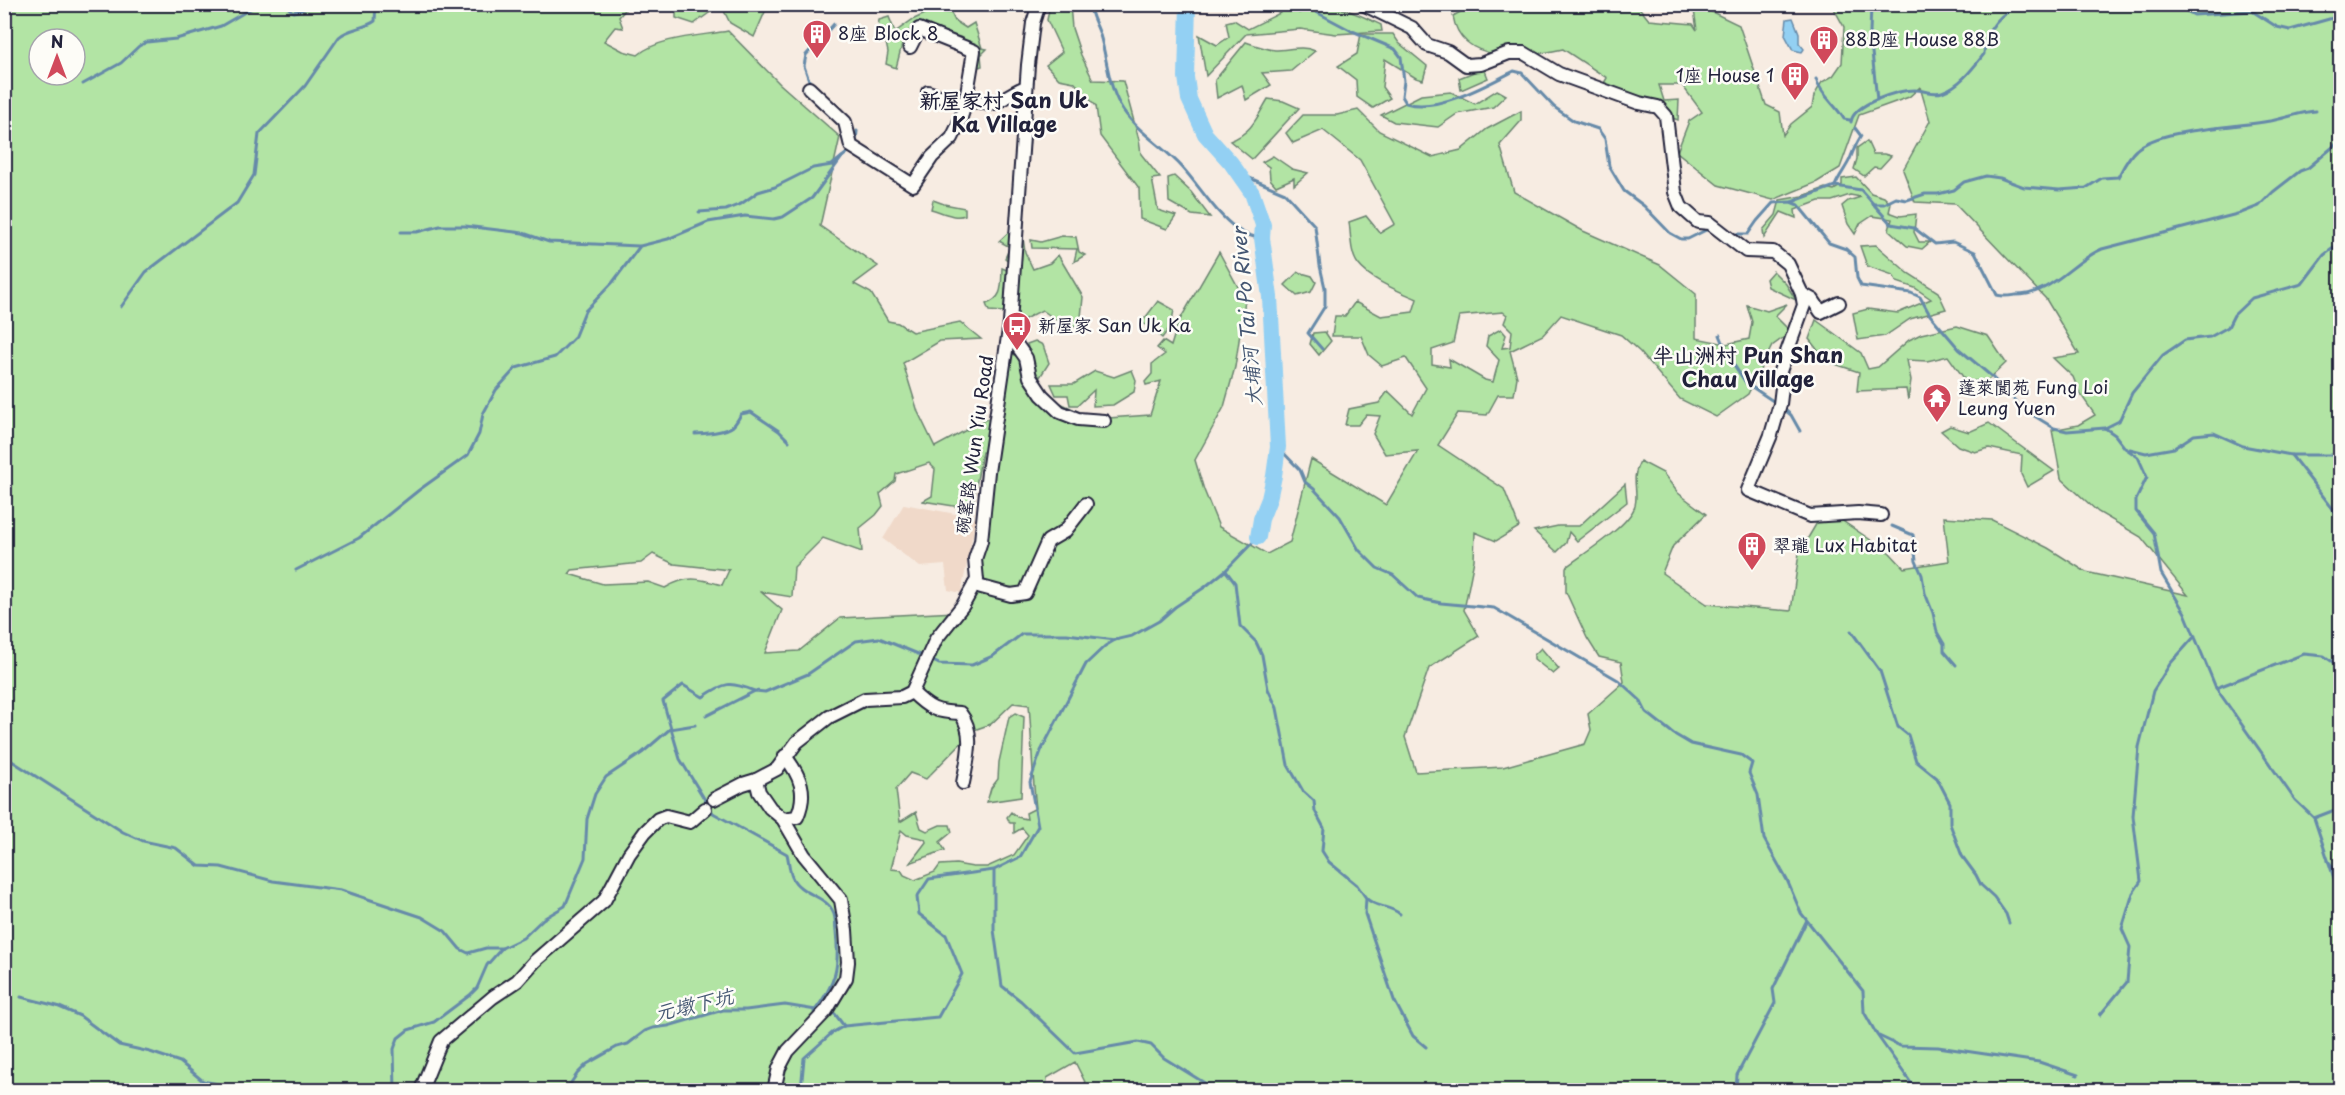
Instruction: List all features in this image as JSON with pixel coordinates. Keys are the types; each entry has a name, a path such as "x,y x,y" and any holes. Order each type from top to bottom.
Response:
{"street":[{"name":"碗窰路 Wun Yiu Road","path":"912,692 936,639 963,605 977,580 975,559 981,541 988,472 1009,334 1026,87 1033,23 1039,4"},
{"path":"1363,4 1412,28 1427,45 1448,52 1466,65 1481,64 1509,53 1524,53 1559,75 1639,103 1658,107 1666,116 1675,192 1681,207 1698,222 1710,224 1746,251 1773,252 1788,264 1802,294 1804,305 1779,374 1782,387 1780,404 1771,435 1748,490 1810,516 1858,513 1881,515"},
{"path":"809,88 845,122 855,148 913,185 932,156 952,138 965,105 974,51 919,29 910,47"},
{"path":"928,92 965,105 972,101 989,104 996,103 1003,97 1026,87"},
{"path":"1802,294 1813,300 1821,312 1839,303"},
{"path":"1009,334 1026,358 1030,377 1051,404 1078,419 1104,422"},
{"path":"974,585 1011,595 1025,593 1048,541 1065,531 1086,504"},
{"path":"421,1090 441,1041 493,997 517,981 535,961 604,901 629,854 652,824 666,816 690,822 710,804 742,784 756,780 777,769 797,742 829,717 875,697 902,696 912,692 927,707 940,712 960,713 966,722 969,740 963,783"},
{"path":"783,819 797,817 803,797 800,779 785,756"},
{"path":"756,780 759,792 770,808 783,819 804,855 834,888 841,900 848,962 846,978 826,1011 788,1051 779,1068 774,1090"}],"shaded area":[{"path":"904,504 976,518 961,593 948,590 945,565 920,567 883,539"}],"green space":[{"path":"676,4 720,5 694,24 676,18"},
{"path":"1273,4 1291,5 1299,13 1321,7 1341,8 1381,25 1382,31 1336,34 1300,29 1246,34 1206,76 1199,35 1217,45 1229,37 1226,22 1234,20 1248,29 1280,13"},
{"path":"5,5 625,5 625,10 619,17 623,28 615,27 604,41 623,51 638,55 657,44 668,41 728,31 780,84 840,137 820,226 878,266 854,284 871,293 888,321 898,323 912,332 960,322 981,339 940,341 903,363 918,412 935,447 996,414 1010,370 1000,363 1002,346 1023,361 1020,366 1039,393 1094,419 1150,415 1161,381 1146,385 1145,382 1152,374 1152,364 1165,354 1157,348 1163,341 1171,346 1178,323 1219,252 1245,300 1235,367 1224,407 1195,460 1219,527 1267,554 1290,542 1311,459 1386,505 1418,451 1385,454 1373,434 1380,416 1366,415 1358,425 1345,425 1349,409 1379,403 1388,391 1412,414 1426,388 1406,358 1382,366 1369,355 1361,336 1332,336 1335,316 1345,316 1355,302 1381,316 1413,312 1417,299 1377,280 1363,270 1355,260 1349,222 1366,216 1380,233 1395,224 1360,160 1323,130 1293,143 1286,133 1303,115 1337,115 1358,110 1379,131 1432,157 1461,150 1487,129 1521,111 1521,121 1500,145 1514,192 1583,231 1660,265 1696,294 1696,338 1726,344 1749,339 1752,322 1747,305 1767,311 1787,304 1775,316 1791,332 1772,346 1748,394 1716,417 1680,399 1640,352 1621,335 1561,315 1543,335 1510,351 1517,377 1514,395 1498,395 1487,415 1458,413 1438,445 1504,489 1519,527 1496,541 1475,532 1474,560 1464,610 1479,636 1429,668 1405,737 1416,772 1503,767 1585,744 1591,730 1588,714 1624,682 1621,662 1599,657 1587,638 1566,592 1566,567 1615,531 1631,514 1635,506 1635,479 1640,461 1663,473 1678,493 1706,514 1673,546 1662,573 1707,604 1791,611 1799,553 1818,521 1838,518 1890,553 1904,568 1949,561 1944,517 1992,520 2048,548 2086,572 2188,595 2141,537 2098,512 2061,478 2052,430 2078,425 2095,415 2079,392 2073,377 2053,358 2079,354 2046,299 1955,204 1915,202 1903,170 1930,121 1920,87 1909,97 1859,115 1840,168 1817,182 1773,200 1718,185 1677,152 1689,121 1702,112 1682,85 1659,85 1664,101 1679,100 1678,120 1641,107 1621,91 1610,100 1597,95 1607,78 1563,49 1514,55 1482,51 1468,43 1459,32 1453,16 1462,11 1478,9 1478,5 1637,5 1649,20 1693,24 1697,30 1694,10 1706,9 1739,25 1766,105 1780,112 1783,135 1791,124 1812,107 1814,96 1822,82 1833,76 1842,63 1844,27 1832,5 2340,5 2340,1090 1089,1090 1075,1062 1047,1078 1046,1090 5,1090","holes":["1503,312 1507,315 1504,323 1512,331 1510,347 1502,348 1506,335 1501,329 1488,336 1486,346 1499,360 1493,382 1485,380 1449,359 1450,367 1432,364 1432,350 1453,343 1459,316","982,452 997,453 982,504 973,582 956,612 840,618 799,651 765,653 782,610 761,592 792,597 794,567 823,538 862,552 860,528 883,506 880,494 895,481 896,474 929,463 935,469 932,496 923,501 972,509","653,554 674,564 729,570 722,585 686,579 665,588 648,582 603,584 569,574 572,570 641,563","1013,703 1029,705 1036,808 1026,813 1027,819 1017,817 1011,812 1007,817 1010,823 1014,823 1014,833 1022,828 1028,835 1014,855 987,867 940,865 935,872 915,880 904,875 901,870 891,869 901,830 907,835 925,839 926,842 910,863 945,850 940,842 952,832 950,825 940,825 927,831 921,828 916,812 900,822 896,789 910,773 926,779 974,730 991,724"]},
{"path":"721,5 768,5 754,37 730,23"},
{"path":"905,5 921,5 924,9 936,7 942,12 951,13 955,21 966,28 974,23 982,48 987,49 981,55 982,66 976,68 976,48 960,37 928,30 921,26 905,33 896,68 886,64 888,52 883,29 878,29 879,20 889,17 895,32 925,14 919,9 905,10"},
{"path":"1050,5 1070,5 1072,28 1093,80 1123,81 1141,154 1160,178 1152,179 1158,210 1176,216 1167,229 1140,219 1139,188 1100,136 1096,106 1074,82 1059,79 1046,65 1062,52 1047,20"},
{"path":"1361,34 1393,34 1399,43 1427,66 1423,80 1385,59 1382,87 1390,98 1373,108 1357,97 1356,80 1338,66 1357,54"},
{"path":"1246,42 1275,50 1300,48 1315,51 1291,71 1262,73 1271,85 1246,100 1242,85 1217,98 1215,80"},
{"path":"1484,68 1488,78 1461,90 1459,78"},
{"path":"1497,90 1506,95 1493,107 1457,114 1438,127 1394,122 1381,115 1421,95 1451,92 1475,104"},
{"path":"1268,99 1283,101 1299,108 1252,159 1230,141 1249,129"},
{"path":"1867,141 1873,154 1891,156 1880,168 1874,167 1864,176 1854,169 1857,148"},
{"path":"1273,156 1292,169 1308,173 1294,185 1294,178 1276,186 1270,179 1269,167 1262,162"},
{"path":"1174,176 1191,192 1210,217 1192,215 1169,202 1168,178"},
{"path":"1856,177 1871,193 1884,197 1891,204 1889,212 1900,216 1916,214 1914,232 1919,242 1930,242 1922,249 1907,246 1889,230 1892,219 1872,216 1860,224 1855,234 1848,224 1842,206 1848,201 1861,197 1850,195 1832,201 1819,201 1795,210 1796,218 1781,212 1764,238 1763,230 1776,215 1780,200 1803,196 1825,188 1834,190 1842,185 1842,179"},
{"path":"933,200 965,208 965,215 952,216 931,209"},
{"path":"1012,229 1022,231 1025,252 1033,269 1050,263 1058,255 1083,297 1080,328 1061,323 1042,310 1015,324 1011,263 1005,258 1010,247 999,241"},
{"path":"1062,236 1076,237 1079,252 1085,255 1074,262 1077,249 1032,248 1031,240 1041,242"},
{"path":"1876,245 1908,273 1938,292 1946,309 1910,319 1885,336 1858,340 1853,313 1868,309 1898,313 1931,299 1915,288 1897,282 1893,275 1867,266 1860,246"},
{"path":"1002,268 1007,270 1004,312 989,311 986,304 999,294"},
{"path":"1773,271 1786,284 1796,300 1768,287 1766,279"},
{"path":"1298,272 1312,276 1316,282 1311,292 1297,296 1285,285"},
{"path":"1158,301 1174,310 1171,326 1162,338 1142,322"},
{"path":"1816,320 1861,353 1868,369 1878,367 1909,340 1921,334 1957,326 1988,336 2006,363 1987,381 1966,381 1948,356 1927,361 1907,360 1911,380 1908,400 1906,389 1857,391 1859,372 1826,361 1809,339"},
{"path":"1325,332 1331,341 1319,355 1310,344 1313,333"},
{"path":"1035,341 1043,345 1049,363 1040,377 1033,369 1027,344"},
{"path":"1132,370 1136,380 1134,392 1113,405 1093,406 1094,390 1078,405 1070,405 1068,395 1056,395 1051,384 1074,384 1095,371 1114,377"},
{"path":"1989,423 2054,471 2027,487 2021,474 2022,455 1989,448 1975,452 1958,446 1941,431 1950,426 1969,432"},
{"path":"1625,484 1627,502 1577,541 1569,532 1566,543 1557,552 1534,531 1558,526 1579,526"},
{"path":"1541,648 1559,669 1553,674 1534,659 1534,655"},
{"path":"1015,713 1024,717 1021,797 987,802 991,788 998,779 999,762 1009,717"}],"water":[{"path":"1793,18 1799,33 1799,43 1804,49 1802,52 1793,50 1785,35 1787,19"}],"waterway":[{"path":"87,82 121,63 139,46 147,42 176,39 221,26 259,4"},
{"path":"284,4 293,12 315,6 336,4"},
{"path":"121,307 146,272 237,203 254,175 259,134 305,86 339,37 375,21 376,4"},
{"path":"1090,4 1113,88 1126,114 1182,167 1229,223 1245,234 1262,238"},
{"name":"大埔河 Tai Po River","path":"1188,4 1186,77 1189,99 1205,134 1231,163 1252,193 1263,225 1262,238 1270,297 1278,447 1269,499 1261,519 1258,537"},
{"path":"1301,4 1350,30 1395,49 1401,57 1404,81 1402,96 1406,103 1418,105 1447,101 1476,90 1514,71 1522,73 1554,107 1574,121 1598,129 1605,139 1609,166 1624,191 1644,206 1670,233 1681,239 1688,239 1706,230 1713,231"},
{"path":"1871,4 1870,33 1877,100"},
{"path":"1851,122 1859,109 1888,95 1915,90 1939,93 1955,86 1984,54 1987,37 1995,23 2008,11 2024,4"},
{"path":"2173,4 2194,15 2252,11 2277,27 2290,30 2340,16"},
{"path":"810,83 804,66 806,55 834,24"},
{"path":"1816,79 1821,90 1844,119 1850,120"},
{"path":"1873,204 1884,204 1896,198 1907,200 1925,194 1938,194 1954,190 1964,182 1986,176 2000,178 2024,187 2059,190 2086,188 2102,178 2118,177 2128,159 2148,142 2202,129 2260,123 2316,111"},
{"path":"1792,202 1835,186 1861,136 1855,128"},
{"path":"856,142 857,131"},
{"path":"1835,186 1861,190 1891,224 1914,228 1935,244 1953,242 1975,252 1997,295 2008,296 2029,294 2040,290 2102,249 2241,213 2259,206 2273,192 2300,171 2308,168 2340,141"},
{"path":"296,570 359,538 419,490 468,455 479,434 483,414 496,390 516,368 555,357 574,338 585,311 613,282 640,246 668,239 708,222 745,216 774,219 783,217 812,198 842,157 851,150"},
{"path":"699,212 726,210 741,204 758,192 775,187 813,168 832,165 842,157"},
{"path":"1240,174 1285,193 1315,226 1325,288 1325,306 1308,333 1322,349"},
{"path":"1731,234 1748,234 1773,203 1791,202 1798,205 1829,243 1846,249 1855,257 1857,278 1861,286 1911,293 1920,297 1930,315 1959,349 1991,376 2023,409 2054,428 2067,431 2105,428 2115,435 2125,448 2138,457 2147,477 2136,500 2136,511 2154,533 2161,573 2185,613 2216,688 2295,800 2314,818 2340,896"},
{"path":"401,232 417,232 440,226 465,226 523,233 549,242 639,246"},
{"path":"2105,428 2119,421 2132,393 2163,355 2185,340 2210,337 2228,327 2234,315 2252,298 2302,284 2324,255 2340,247"},
{"path":"1720,335 1730,359 1746,383 1776,403"},
{"path":"1781,407 1791,415 1800,431"},
{"path":"695,434 725,430 733,426 741,414 751,412 779,431 789,441"},
{"path":"2130,449 2146,453 2174,448 2194,435 2214,433 2243,446 2291,455 2340,518"},
{"path":"1278,447 1300,470 1305,482 1340,517 1359,550 1377,568 1393,575 1418,598 1441,603 1494,608 1618,680 1640,700 1646,712 1674,734 1691,744 1741,755 1752,763 1749,773 1758,795 1764,839 1787,880 1801,913 1863,991 1864,1012 1877,1035 1916,1090"},
{"path":"2291,455 2340,455"},
{"path":"1892,526 1913,535 1916,561 1937,632 1944,644 1944,651 1956,665"},
{"path":"929,659 939,664 972,665 993,656 1022,634 1067,634 1115,640 1132,636 1159,621 1205,587 1226,570 1258,537"},
{"path":"1226,571 1235,583 1240,626 1256,642 1262,655 1268,689 1277,708 1288,765 1303,791 1314,801 1315,811 1324,828 1322,851 1329,862 1357,885 1366,898 1365,914 1394,1000 1413,1036 1426,1047"},
{"path":"1851,631 1880,671 1898,727 1908,735 1916,761 1937,778 1950,803 1950,824 1962,856 1981,885 1994,897 2006,914 2009,923"},
{"path":"2100,1015 2127,982 2130,947 2122,929 2133,893 2141,881 2133,816 2139,747 2153,691 2170,664 2195,636"},
{"path":"706,716 755,691 765,692 808,674 856,641 879,638 923,656"},
{"path":"801,1090 804,1058 832,1033 844,1026 938,1017 962,974 946,935 919,914 917,897 929,879 994,870 1020,857 1038,826 1030,782 1041,751 1086,664 1115,640"},
{"path":"2216,688 2304,654 2324,656 2340,667"},
{"path":"754,691 728,685 717,688 703,697 683,685 663,701 680,759 713,813 787,854 791,874 796,883 825,902 833,912 837,965 832,983 814,1012"},
{"path":"395,1090 394,1049 398,1038 408,1030 434,1022 470,995 477,988 487,965 502,948 523,938 543,919 565,906 585,858 587,819 595,794 606,777 642,753 670,729 695,725"},
{"path":"4,756 123,832 143,841 176,848 199,866 221,867 273,881 341,890 422,917 445,931 460,949 468,953 486,948 502,948"},
{"path":"2314,818 2340,808"},
{"path":"2328,861 2340,876"},
{"path":"994,871 994,930 1002,986 1075,1053 1138,1042 1151,1045 1164,1058 1216,1090"},
{"path":"1366,898 1400,914"},
{"path":"1736,1090 1737,1075 1775,1003 1773,989 1806,922"},
{"path":"21,997 57,1006 80,1016 119,1045 180,1062 203,1081 248,1090"},
{"name":"元墩下坑","path":"566,1090 587,1064 617,1047 628,1044 653,1028 723,1010 746,1010 785,1005 822,1011"},
{"name":"元墩下坑","path":"829,1013 835,1014 844,1026"},
{"path":"1879,1036 1900,1046 1938,1047 2039,1062 2078,1075"}],"place":[{"name":"8座 Block 8","path":"817,60"},
{"name":"88B座 House 88B","path":"1824,66"},
{"name":"1座 House 1","path":"1795,102"},
{"name":"新屋家 San Uk Ka","path":"1017,352"},
{"name":"蓬萊閬苑 Fung Loi Leung Yuen","path":"1937,424"},
{"name":"翠瓏 Lux Habitat","path":"1752,572"}],"district":[{"name":"新屋家村 San Uk Ka Village","path":"1004,113"},
{"name":"半山洲村 Pun Shan Chau Village","path":"1748,368"}]}
